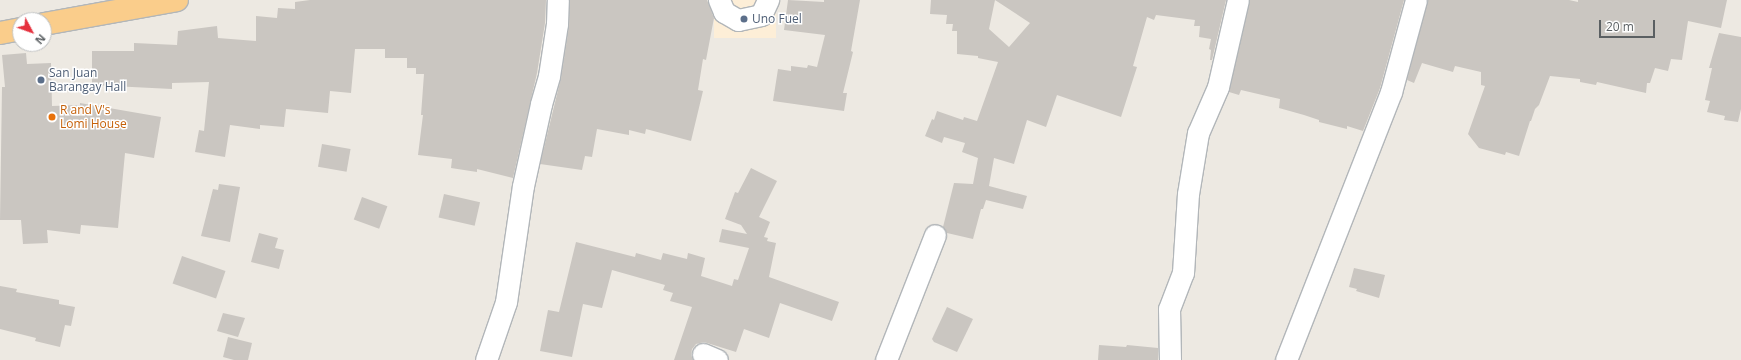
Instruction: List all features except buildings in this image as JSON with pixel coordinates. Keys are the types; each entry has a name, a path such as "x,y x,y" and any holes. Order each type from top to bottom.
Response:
{"highway":[{"path":"52,23 177,0"},
{"path":"0,33 12,31"}],"street":[{"path":"486,360 506,302 524,186 541,104 550,76 557,24 558,0"},
{"path":"719,0 724,12 738,20 761,15 768,0"},
{"path":"1170,360 1169,309 1183,272 1188,194 1198,133 1218,87 1238,0"},
{"path":"1286,360 1391,92 1416,0"},
{"path":"886,360 935,235"}],"shaded area":[{"name":"Uno Fuel","path":"714,0 776,0 776,38 714,38"}],"place":[{"name":"Uno Fuel","path":"744,19"},
{"name":"San Juan Barangay Hall","path":"41,80"},
{"name":"R and V's Lomi House","path":"52,117"}]}
